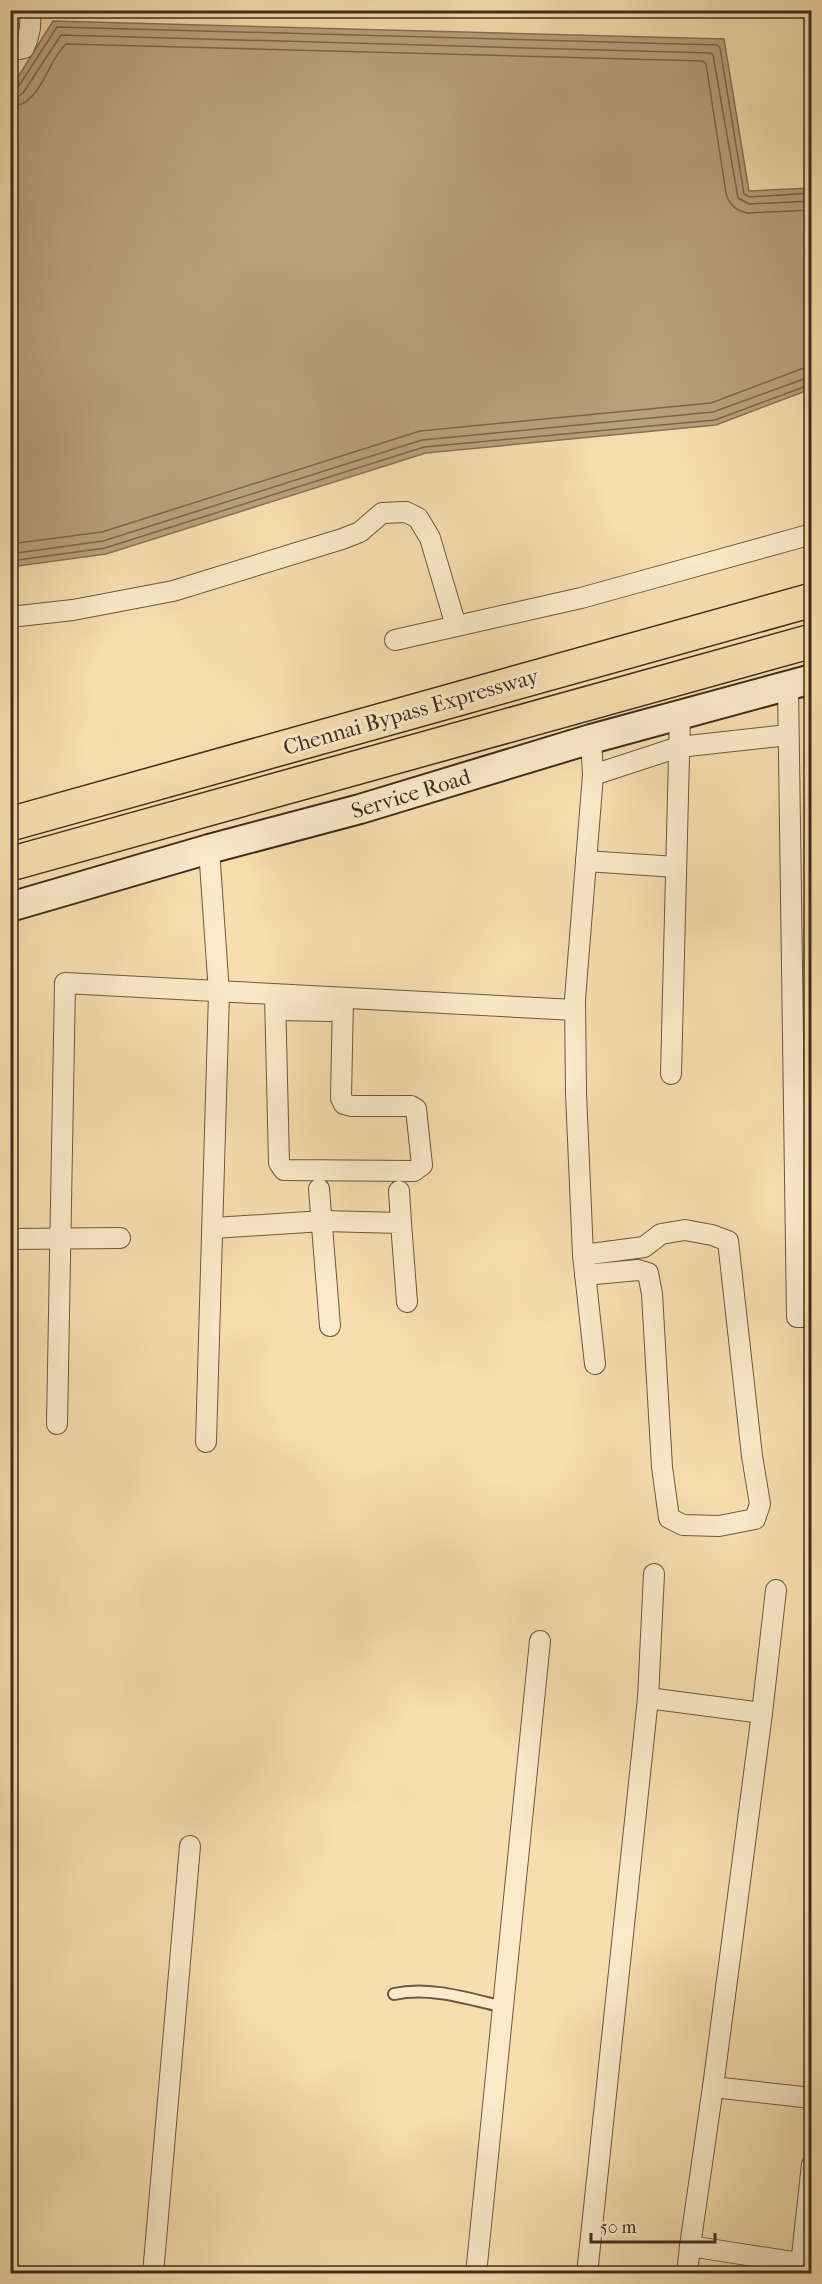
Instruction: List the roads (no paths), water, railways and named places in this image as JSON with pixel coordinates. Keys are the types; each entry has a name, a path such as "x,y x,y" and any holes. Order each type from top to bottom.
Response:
{"highway":[{"name":"Chennai Bypass Expressway","path":"10,824 812,600"},
{"name":"Chennai Bypass Expressway","path":"10,864 812,641"}],"street":[{"path":"10,51 24,48 31,29 30,10"},
{"path":"10,617 73,610 173,591 342,539 360,532 382,513 394,511 406,512 418,518 430,538 456,626"},
{"path":"395,640 581,597 812,534"},
{"path":"800,682 788,735 797,1317 812,1317"},
{"name":"Service Road","path":"10,907 209,849 360,809 591,739 800,682"},
{"path":"671,1074 680,716"},
{"path":"593,775 679,747 788,735"},
{"path":"591,739 593,775 575,1010 583,1255 595,1364"},
{"path":"206,1443 219,993 209,849"},
{"path":"586,861 676,867"},
{"path":"57,1424 65,983 219,993 276,1003 575,1010"},
{"path":"276,1003 279,1163 284,1170 414,1171 419,1169 422,1165 416,1109 411,1106 352,1106 344,1104 341,1098 343,1005"},
{"path":"319,1189 330,1326"},
{"path":"399,1191 407,1302"},
{"path":"214,1228 323,1221 401,1223"},
{"path":"583,1255 644,1247 661,1234 685,1230 712,1235 728,1241 760,1504 755,1519 719,1526 692,1526 683,1525 669,1518 662,1467 652,1294 648,1273 638,1270 585,1275"},
{"path":"10,1239 120,1238"},
{"path":"587,2274 648,1698 654,1574"},
{"path":"687,2274 762,1713 776,1590"},
{"path":"477,2274 540,1641"},
{"path":"648,1698 762,1713"},
{"path":"153,2274 190,1846"},
{"path":"713,2087 812,2098"},
{"path":"690,2246 804,2267 812,2164"}],"lane":[{"path":"394,1994 408,1991 435,1992 504,2007"}],"water":[{"path":"53,21 724,39 749,191 811,188 811,389 716,425 426,453 106,554 11,567 11,88"}]}
